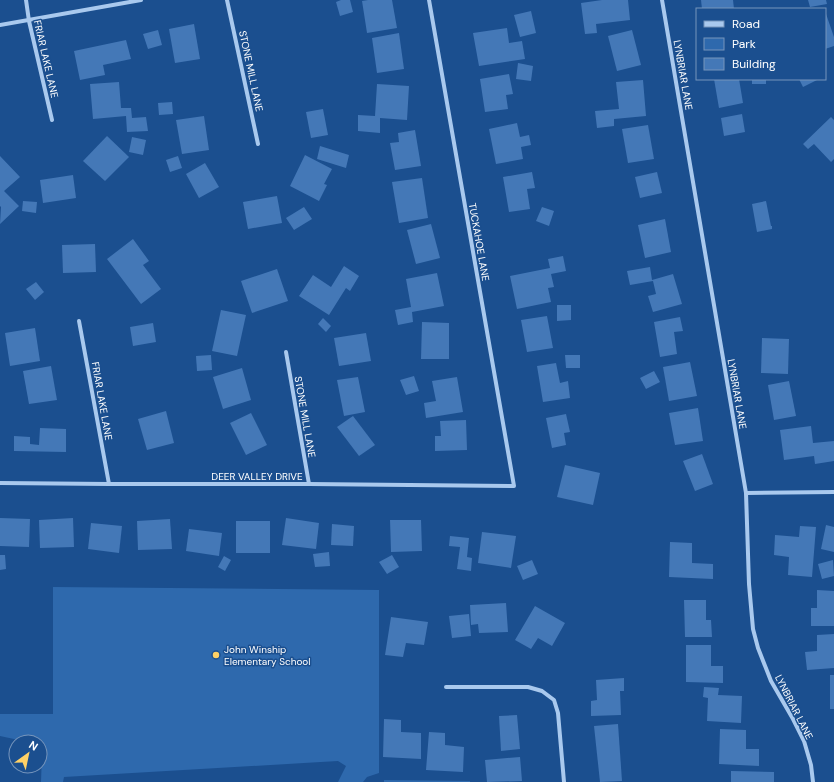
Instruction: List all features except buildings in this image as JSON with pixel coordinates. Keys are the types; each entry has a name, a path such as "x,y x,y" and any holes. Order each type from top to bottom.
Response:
{"street":[{"name":"FRIAR LAKE LANE","path":"26,0 29,21 52,120"},
{"path":"0,26 141,0"},
{"name":"STONE MILL LANE","path":"227,0 258,144"},
{"name":"TUCKAHOE LANE","path":"429,0 514,486"},
{"name":"LYNBRIAR LANE","path":"662,0 746,493 749,584 753,629 758,648 771,681 804,741 813,782"},
{"name":"FRIAR LAKE LANE","path":"79,321 109,484"},
{"name":"STONE MILL LANE","path":"286,352 309,484"},
{"name":"DEER VALLEY DRIVE","path":"0,483 514,486"},
{"path":"746,493 834,492"},
{"path":"446,687 528,687 542,691 554,700 558,713 564,782"}],"green space":[{"name":"John Winship Elementary School","path":"53,587 379,590 379,773 367,777 363,782 338,782 346,766 338,761 64,777 63,782 41,782 41,774 48,774 48,734 8,734 8,738 0,736 0,714 53,714"},
{"path":"384,780 470,781 470,782 384,782"}],"place":[{"name":"John Winship Elementary School","path":"216,655"}]}
